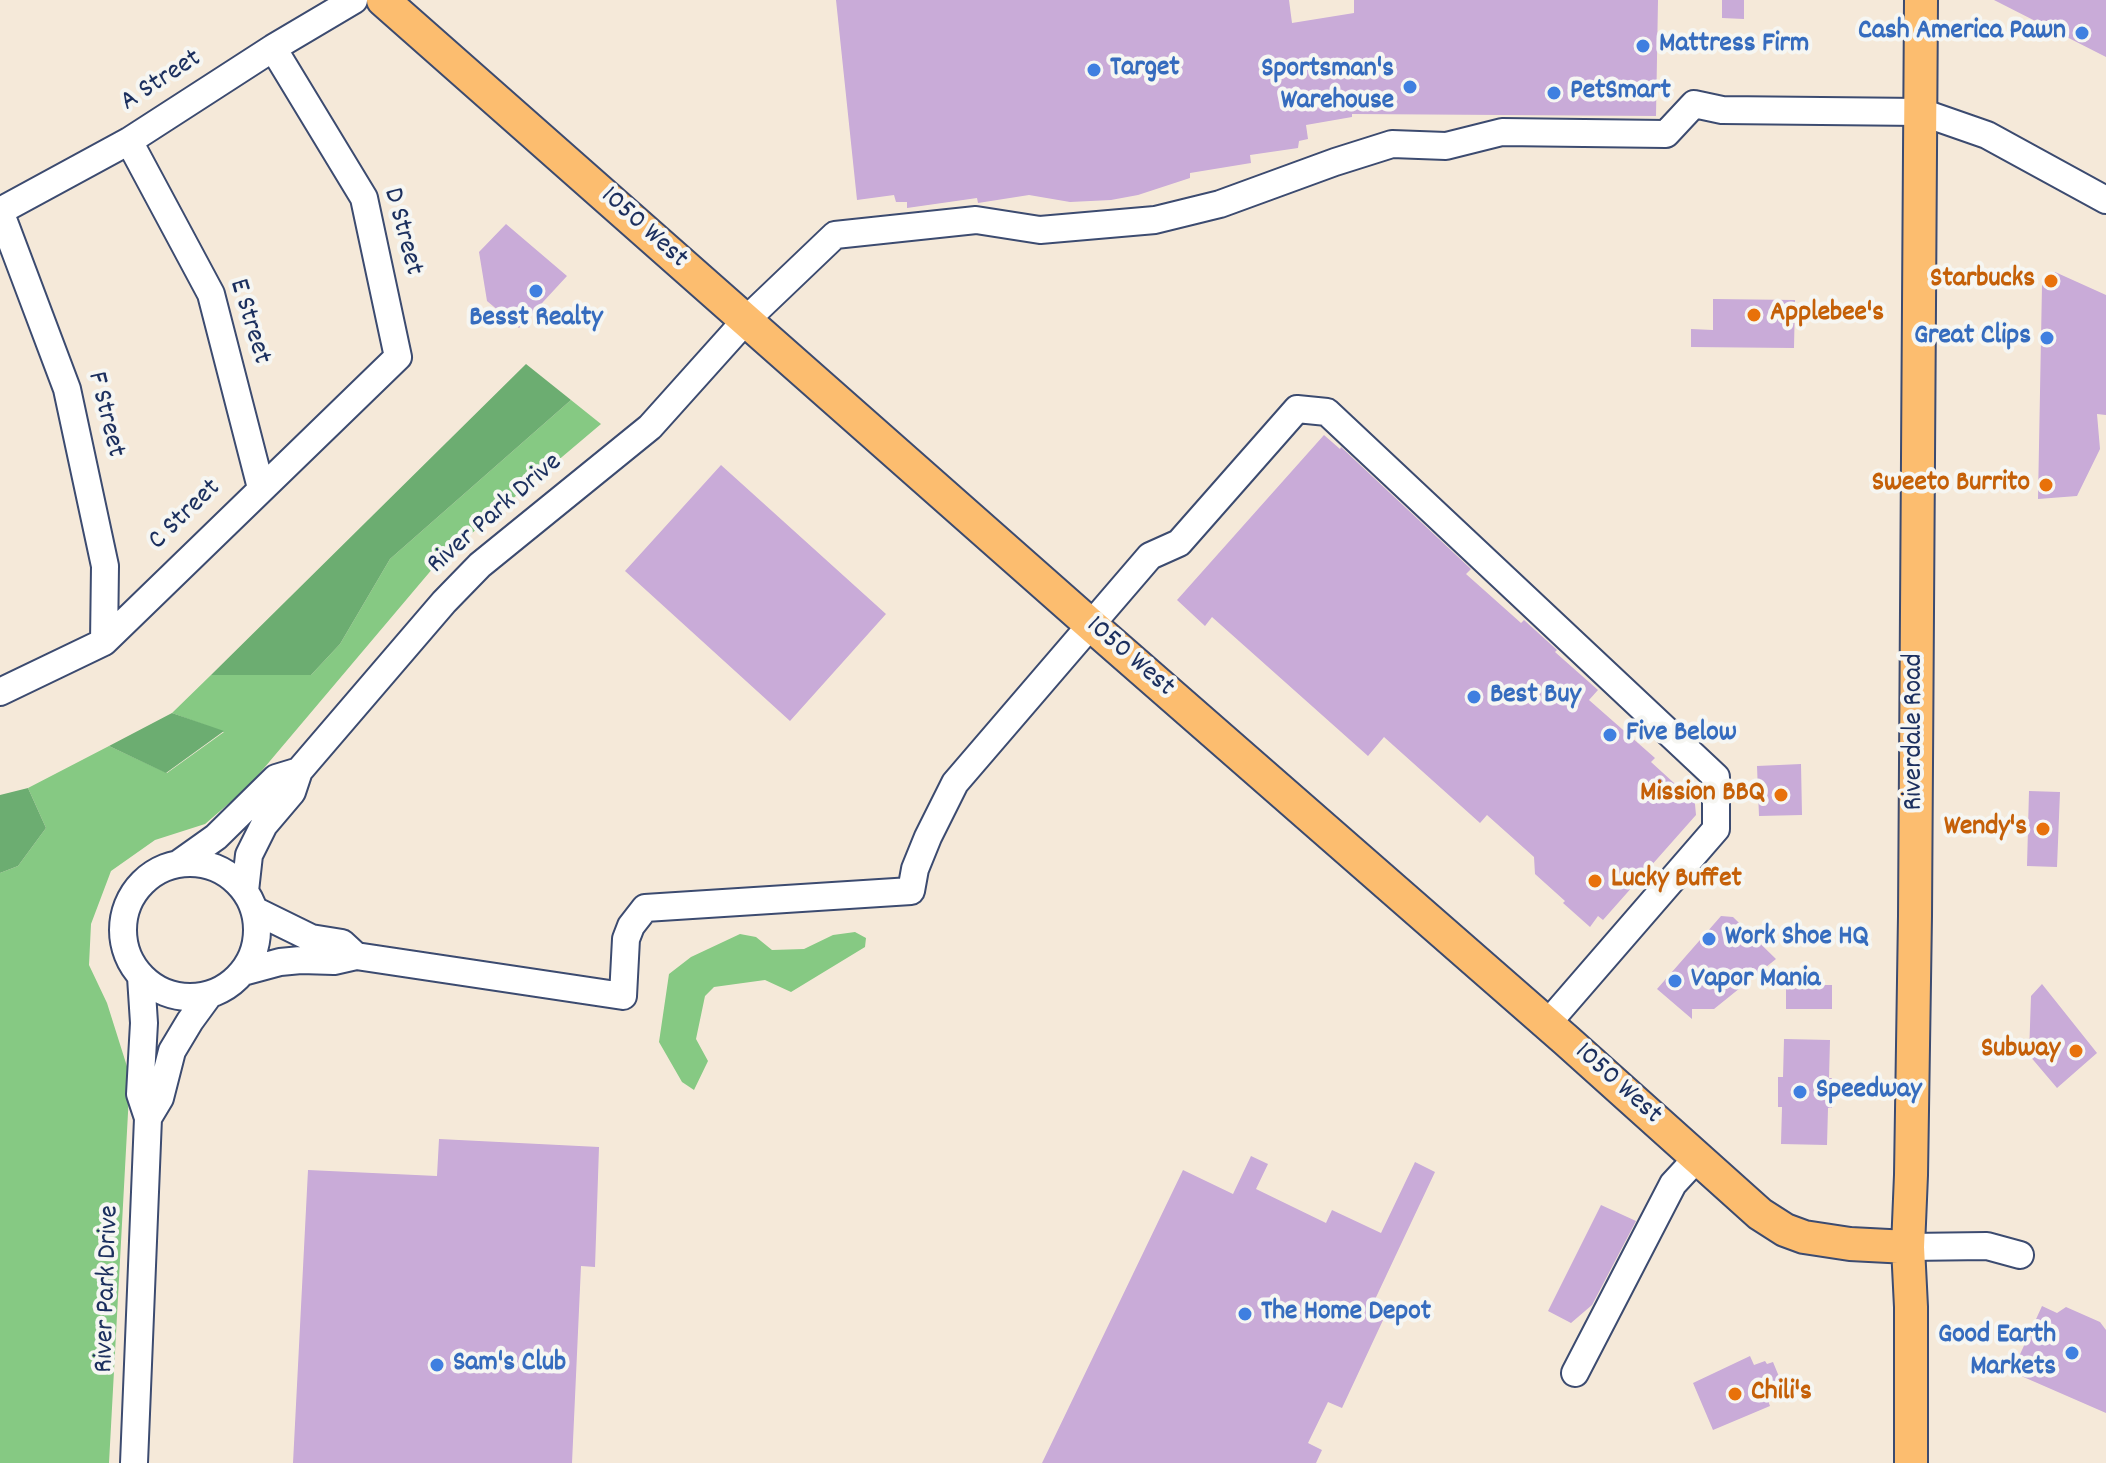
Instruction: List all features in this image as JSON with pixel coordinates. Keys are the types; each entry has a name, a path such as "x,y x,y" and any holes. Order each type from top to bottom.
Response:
{"main road":[{"name":"1050 West","path":"383,0 1760,1214 1794,1234 1811,1239 1908,1247"},
{"name":"Riverdale Road","path":"1911,1463 1908,1247 1915,916 1921,0"}],"street":[{"name":"A Street","path":"0,211 129,141 354,0"},
{"name":"D Street","path":"273,48 364,198 398,357"},
{"name":"River Park Drive","path":"250,901 249,855 264,825 292,792 299,771 444,602 480,565 650,427 746,320 835,235 976,220 1040,230 1155,220 1220,204 1392,144 1446,146 1502,132 1666,134 1694,104 1722,110 1921,112 1987,135 2106,200"},
{"name":"E Street","path":"129,141 211,294 261,488"},
{"name":"F Street","path":"0,211 67,389 105,566 104,642"},
{"name":"C Street","path":"0,692 104,642 398,357"},
{"path":"243,972 280,962 334,961 356,956 623,996 626,939 631,926 645,908 911,891 915,869 928,837 955,783 1150,556 1179,543 1297,409 1327,412 1716,777 1716,829 1547,1024"},
{"name":"River Park Drive","path":"178,864 216,837 276,778 299,771"},
{"path":"250,901 257,927 251,958 233,982 209,995 191,998 156,988 141,977 130,960 124,940 124,920 130,900 142,883 158,871 178,864 197,863 216,868 232,878 250,901 311,938 342,943 356,956"},
{"name":"River Park Drive","path":"134,1463 148,1118 140,1094 144,1023 141,977"},
{"name":"River Park Drive","path":"148,1118 160,1098 172,1051 209,995"},
{"path":"1575,1373 1673,1184 1697,1158"},
{"path":"1908,1247 1987,1246 2020,1255"}],"green space":[{"path":"526,364 571,400 390,559 340,644 311,675 211,675"},
{"path":"571,400 601,424 439,561 248,787 205,824 155,840 111,871 91,924 89,965 107,1003 130,1076 109,1463 0,1463 0,873 18,866 46,828 28,788 109,746 167,773 224,732 172,713 211,675 311,675 340,644 390,559"},
{"path":"172,713 224,731 166,773 109,746"},
{"path":"28,788 46,828 18,866 0,873 0,795"},
{"path":"855,932 866,938 865,947 791,992 765,980 714,987 705,996 696,1039 708,1061 694,1090 682,1082 659,1042 669,974 691,957 740,934 756,937 772,950 804,949 833,935"}],"building":[{"name":"Target","path":"836,0 1289,0 1292,23 1354,13 1354,0 1658,0 1656,116 1352,114 1352,117 1306,125 1308,139 1299,141 1298,148 1250,155 1251,163 1190,173 1190,178 1138,195 1070,202 1029,195 978,203 977,198 907,208 907,202 896,202 894,195 857,200"},
{"path":"1722,0 1744,0 1744,19 1722,18"},
{"name":"Cash America Pawn","path":"1994,0 2106,0 2106,57"},
{"path":"506,224 567,276 519,328 487,301 479,252"},
{"path":"2055,272 2106,295 2106,415 2097,414 2100,449 2077,496 2038,499 2042,285"},
{"name":"Applebee's","path":"1713,299 1795,300 1794,348 1691,347 1691,329 1713,330"},
{"path":"1324,435 1341,447 1471,569 1466,574 1521,623 1524,620 1598,690 1589,700 1655,758 1651,762 1685,793 1693,783 1696,815 1603,920 1598,916 1590,927 1535,874 1534,857 1487,815 1480,823 1384,737 1368,756 1212,617 1205,626 1177,600"},
{"path":"721,465 886,614 790,721 625,571"},
{"path":"1801,764 1802,815 1759,816 1757,766"},
{"name":"Wendy's","path":"2029,791 2060,792 2057,867 2027,866"},
{"path":"1721,916 1733,917 1776,959 1714,1009 1692,1009 1692,1019 1657,989"},
{"path":"2042,984 2097,1053 2057,1088 2029,1055 2031,996"},
{"path":"1786,985 1832,985 1832,1009 1786,1009"},
{"path":"1784,1039 1830,1040 1832,1108 1828,1108 1827,1145 1781,1144 1782,1107 1778,1107 1778,1077 1783,1077"},
{"name":"Sam's Club","path":"439,1139 599,1147 595,1267 581,1266 572,1463 293,1463 308,1170 437,1176"},
{"name":"The Home Depot","path":"1251,1156 1268,1164 1256,1189 1326,1223 1332,1210 1381,1233 1415,1162 1435,1172 1370,1310 1384,1318 1342,1408 1328,1402 1308,1443 1322,1450 1316,1463 1042,1463 1183,1170 1233,1194"},
{"path":"1601,1205 1636,1221 1592,1305 1571,1323 1548,1311"},
{"path":"2042,1306 2057,1313 2066,1307 2100,1322 2106,1330 2106,1413 2012,1372"},
{"path":"1750,1356 1754,1365 1773,1362 1780,1379 1774,1383 1777,1390 1766,1395 1770,1406 1713,1430 1693,1383"}],"place":[{"name":"Cash America Pawn","path":"2082,33"},
{"name":"Mattress Firm","path":"1643,46"},
{"name":"Target","path":"1094,70"},
{"name":"Sportsman's Warehouse","path":"1410,87"},
{"name":"PetSmart","path":"1554,93"},
{"name":"Starbucks","path":"2051,281"},
{"name":"Besst Realty","path":"536,291"},
{"name":"Applebee's","path":"1754,315"},
{"name":"Great Clips","path":"2047,338"},
{"name":"Sweeto Burrito","path":"2046,485"},
{"name":"Best Buy","path":"1474,697"},
{"name":"Five Below","path":"1610,735"},
{"name":"Mission BBQ","path":"1781,795"},
{"name":"Wendy's","path":"2043,829"},
{"name":"Lucky Buffet","path":"1595,881"},
{"name":"Work Shoe HQ","path":"1709,939"},
{"name":"Vapor Mania","path":"1675,981"},
{"name":"Subway","path":"2076,1051"},
{"name":"Speedway","path":"1800,1092"},
{"name":"The Home Depot","path":"1245,1314"},
{"name":"Good Earth Markets","path":"2072,1353"},
{"name":"Sam's Club","path":"437,1365"},
{"name":"Chili's","path":"1735,1394"}]}
